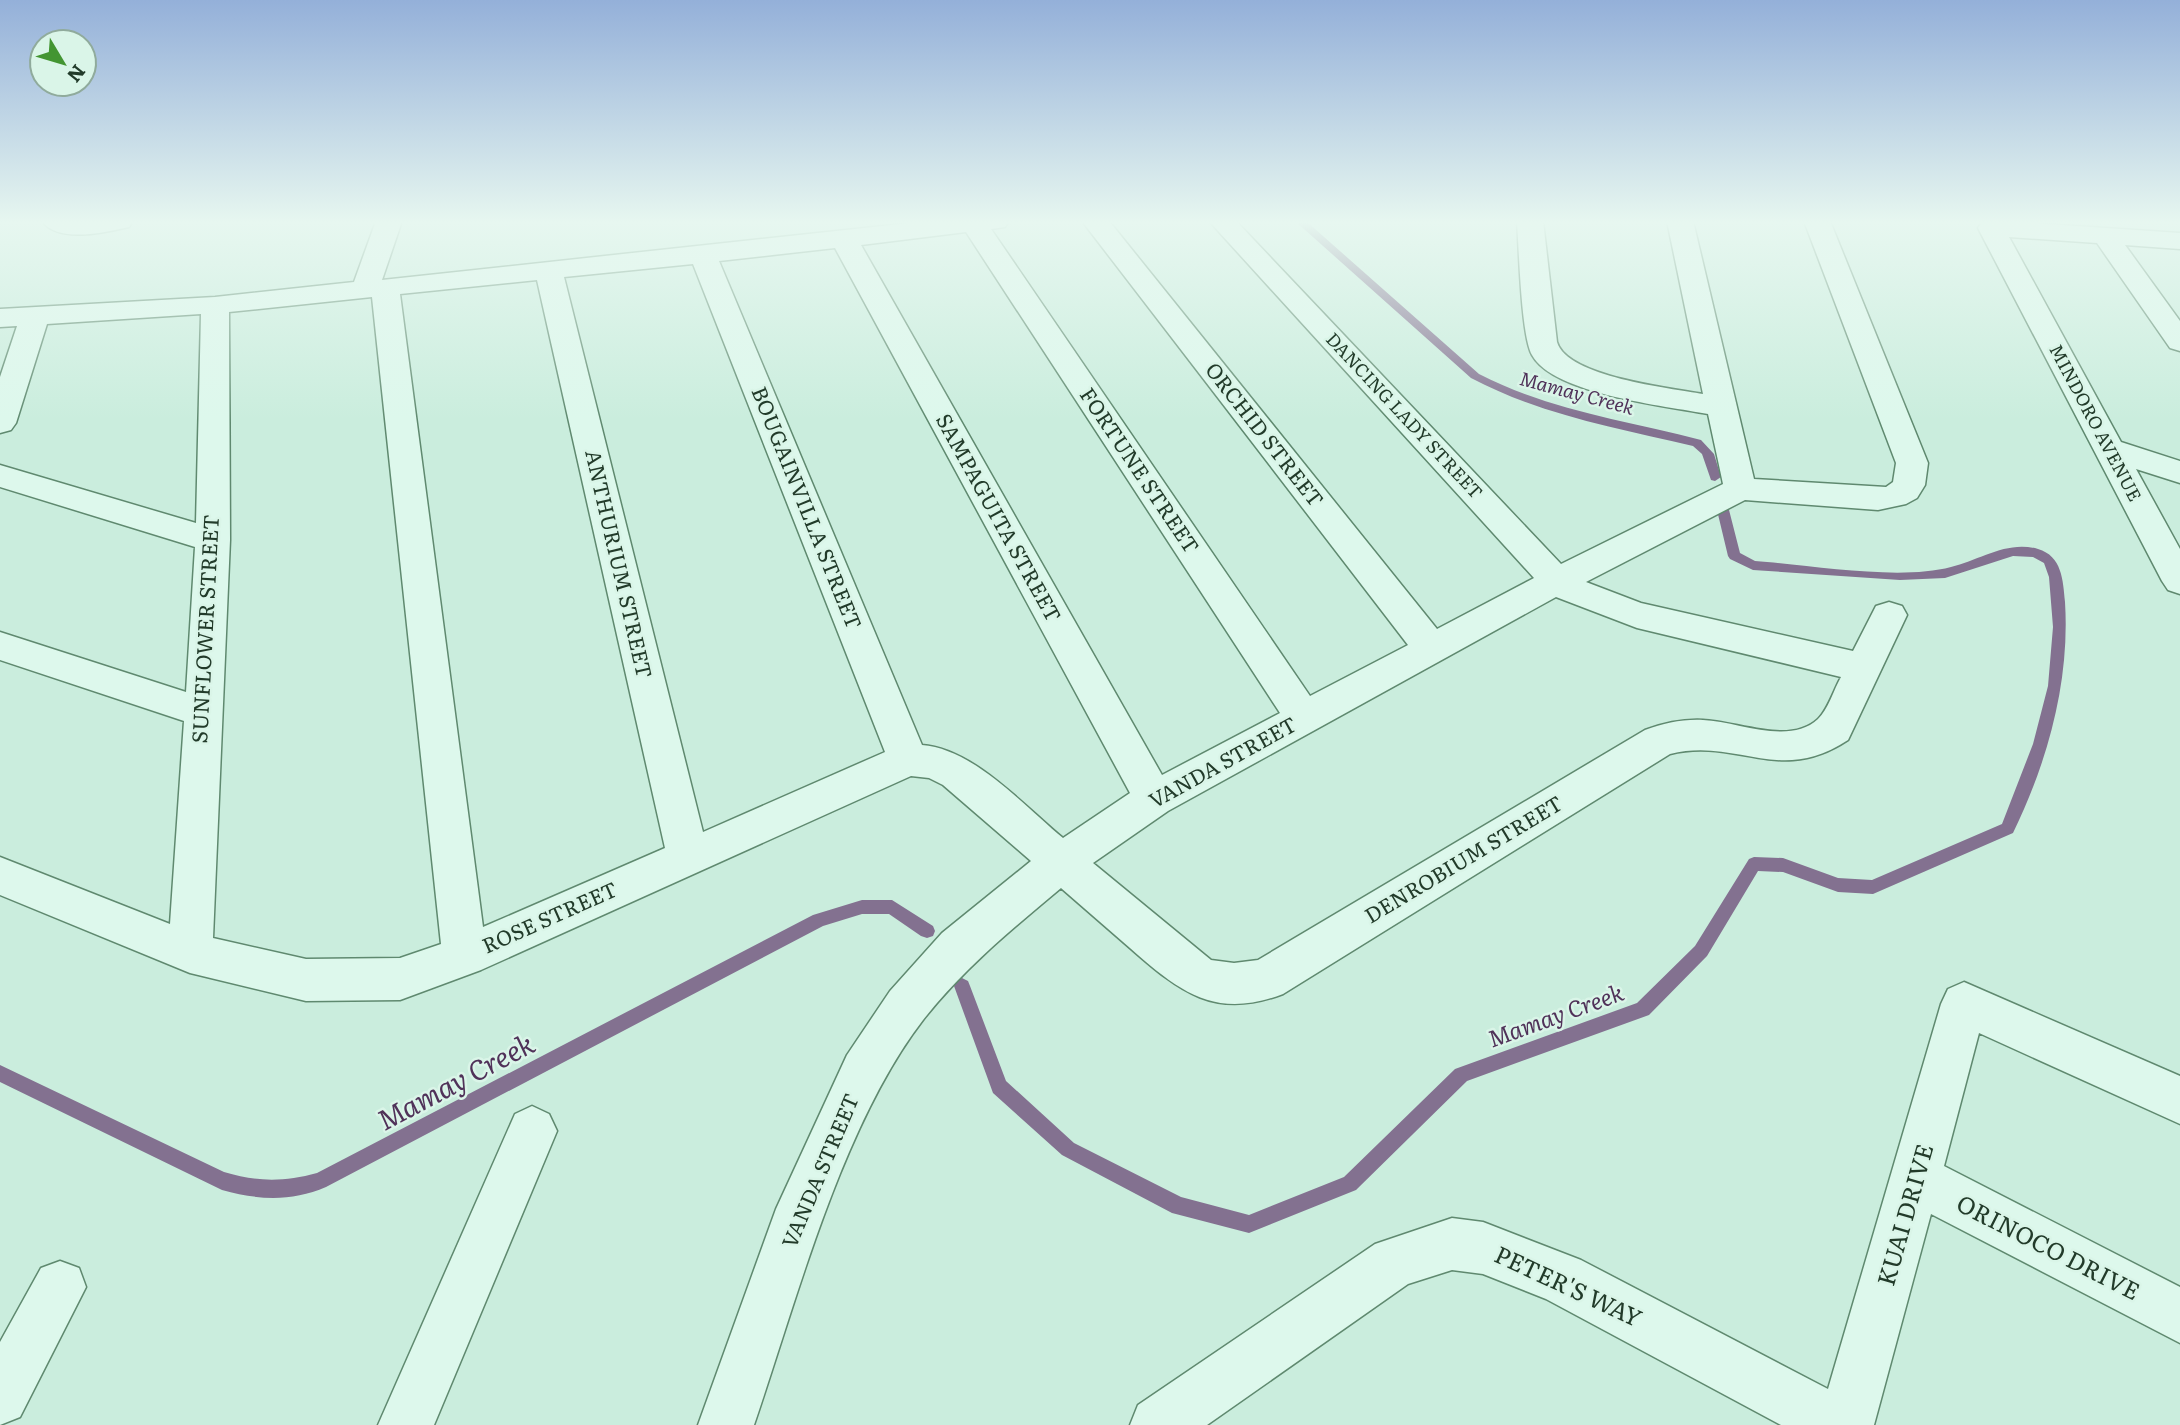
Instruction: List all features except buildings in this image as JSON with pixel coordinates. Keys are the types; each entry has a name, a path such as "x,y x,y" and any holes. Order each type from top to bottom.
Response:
{"street":[{"path":"0,318 215,305 390,288"},
{"name":"ANTHURIUM STREET","path":"553,288 688,857"},
{"name":"BOUGAINVILLA STREET","path":"716,288 908,760"},
{"name":"SAMPAGUITA STREET","path":"870,288 1154,799"},
{"name":"FORTUNE STREET","path":"1026,288 1304,718"},
{"name":"ORCHID STREET","path":"1147,288 1432,649"},
{"name":"DANCING LADY STREET","path":"1284,288 1557,581"},
{"path":"1537,288 1542,342 1545,354 1552,362 1589,378 1721,407"},
{"path":"1695,288 1740,489 1878,499 1903,493 1911,485 1912,463 1843,288"},
{"name":"MINDORO AVENUE","path":"2022,288 2180,580"},
{"path":"2141,288 2180,342"},
{"path":"375,289 465,956"},
{"name":"SUNFLOWER STREET","path":"190,953 201,712 213,540 215,305"},
{"path":"0,423 35,315"},
{"path":"2107,448 2180,472"},
{"path":"0,476 213,540"},
{"name":"VANDA STREET","path":"726,1425 803,1209 864,1071 906,1006 942,962 1061,862 1154,799 1557,581 1740,489"},
{"path":"1557,581 1580,595 1637,615 1865,668"},
{"name":"DENROBIUM STREET","path":"1061,862 1199,978 1221,985 1241,985 1267,979 1659,741 1690,733 1782,747 1806,747 1823,740 1834,729 1889,615"},
{"path":"0,646 201,712"},
{"path":"908,760 934,762 957,773 1061,862"},
{"name":"ROSE STREET","path":"0,876 190,953 306,980 400,979 465,956 908,760"},
{"name":"KUAI DRIVE","path":"1846,1425 1965,1004 2180,1100"},
{"path":"406,1425 532,1131"},
{"name":"ORINOCO DRIVE","path":"1916,1180 2180,1316"},
{"name":"PETER'S WAY","path":"1158,1425 1394,1263 1452,1244 1502,1254 1562,1279 1838,1425"},
{"path":"0,1397 60,1287"}],"waterway":[{"name":"Mamay Creek","path":"1375,288 1475,376 1555,410 1697,443 1708,454 1715,477"},
{"name":"Mamay Creek","path":"962,986 999,1087 1068,1149 1179,1206 1249,1224 1350,1184 1461,1075 1643,1009 1701,951 1754,864 1783,865 1838,885 1873,887 2008,828 2031,773 2055,686 2060,627 2056,577 2048,560 2036,553 2013,551 1945,573 1900,576 1753,565 1734,556 1722,506"},
{"name":"Mamay Creek","path":"0,1073 222,1181 249,1188 294,1188 320,1181 819,920 862,907 892,907 927,931"}]}
